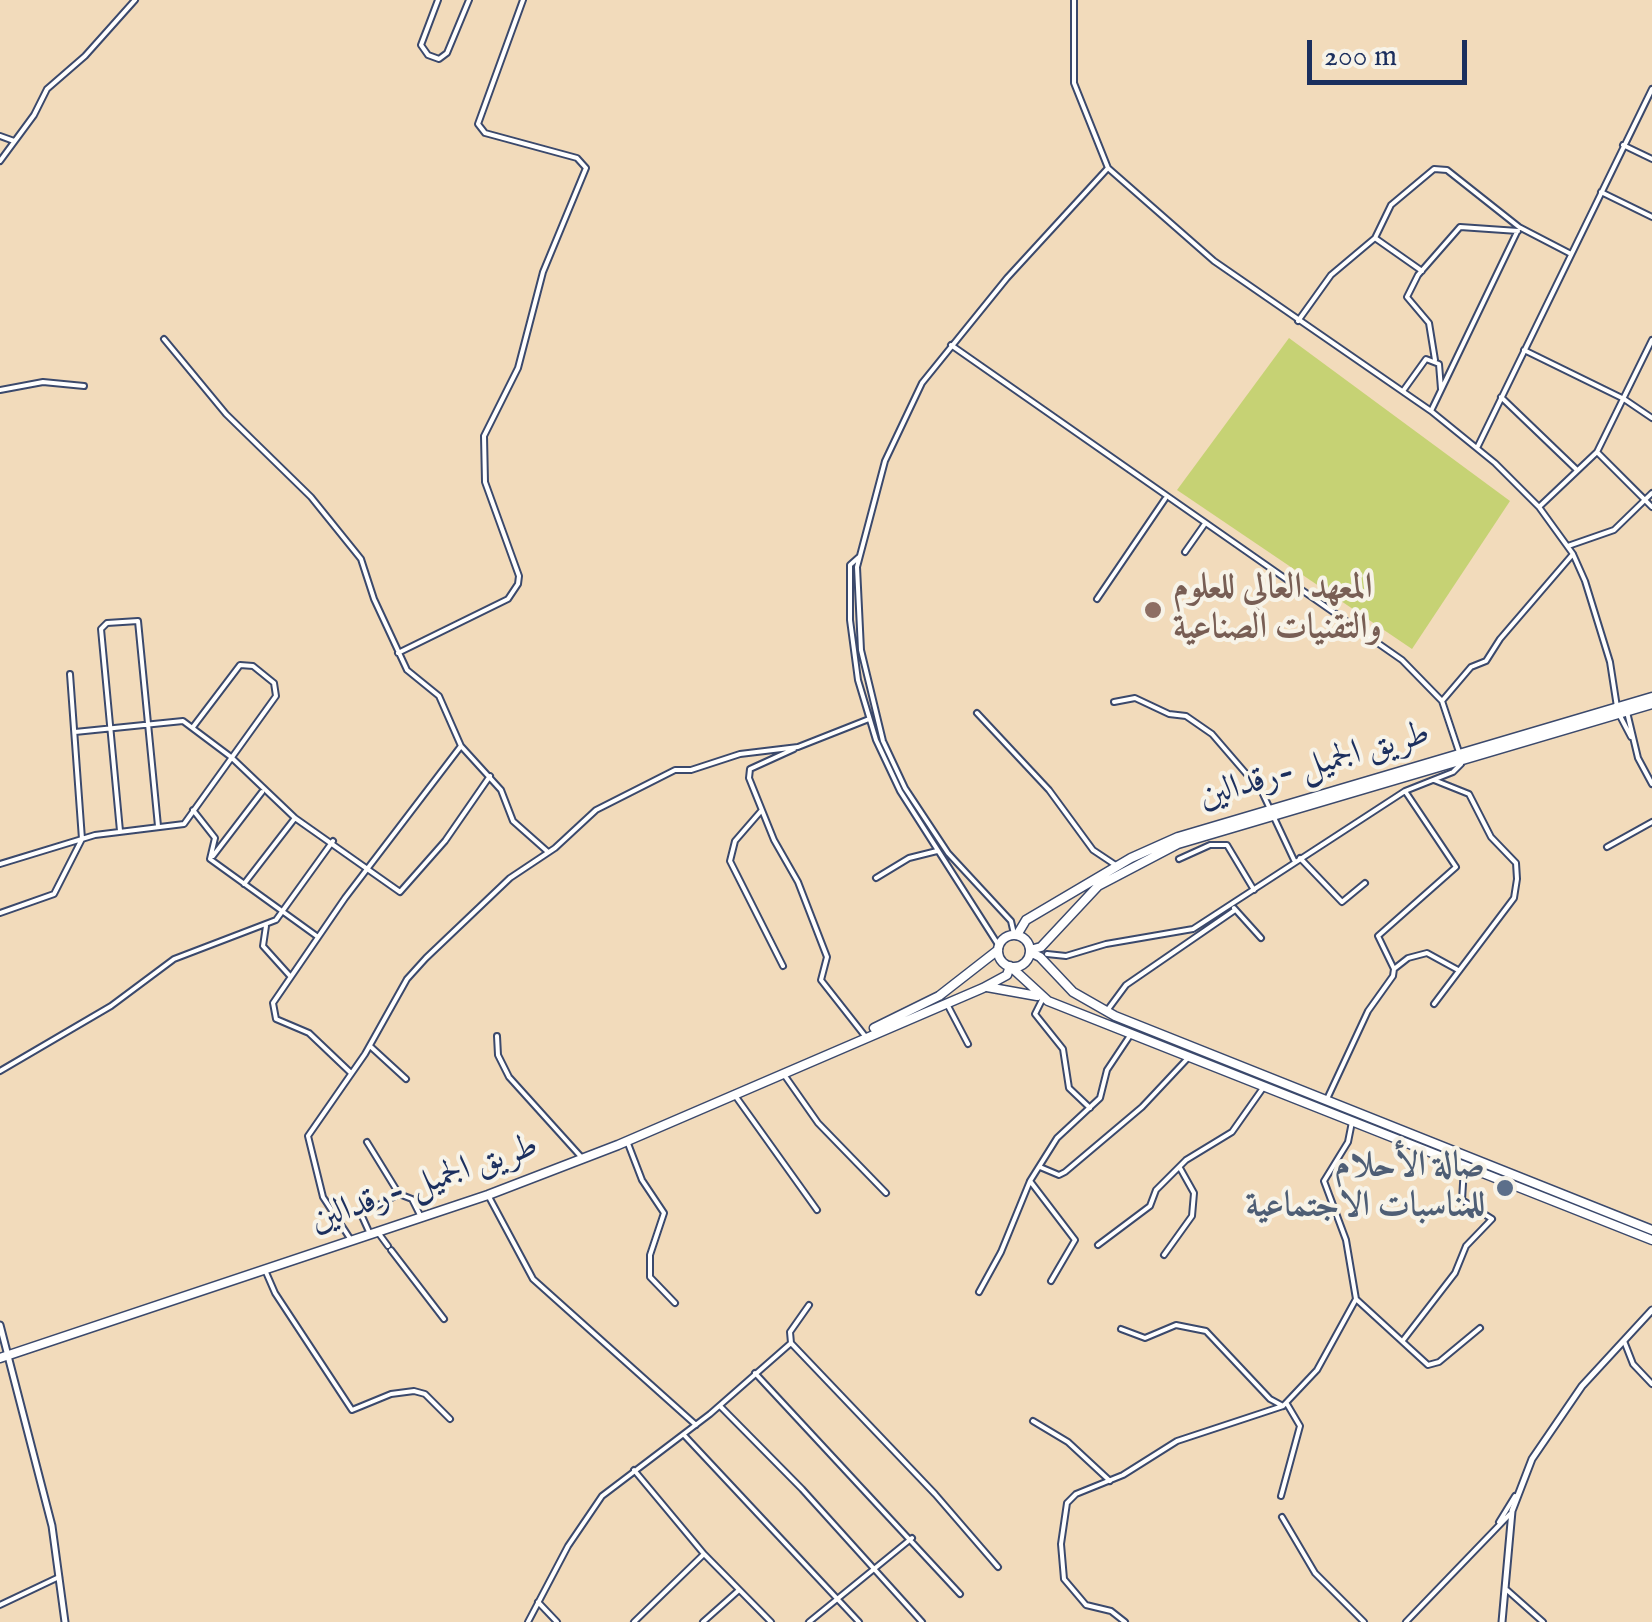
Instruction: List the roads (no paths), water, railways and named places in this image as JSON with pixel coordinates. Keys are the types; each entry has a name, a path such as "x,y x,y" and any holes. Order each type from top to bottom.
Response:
{"main road":[{"name":"طريق الجميل -رقدالين","path":"1015,934 1023,922 1117,866 1178,836 1652,700"},
{"name":"طريق الجميل -رقدالين","path":"1030,951 1040,947 1098,886 1178,844 1270,811"},
{"path":"1053,973 1048,954 1055,930"},
{"path":"862,1036 939,996 1015,934 1026,940 1030,951 1073,992 1131,1031 1652,1240"},
{"path":"998,948 1002,962 1046,1000"},
{"path":"1011,966 1024,964 1030,951"},
{"path":"862,1036 982,988 1008,975 1011,966"},
{"path":"982,988 1016,990 1123,1024 1652,1230"},
{"name":"طريق الجميل -رقدالين","path":"4,1356 488,1195 627,1141 862,1036"}],"street":[{"path":"0,161 47,89 85,56 135,0"},
{"path":"438,0 420,45 428,55 439,59 447,53 470,0"},
{"path":"398,653 508,599 518,584 519,576 484,482 484,436 518,368 543,272 586,168 576,158 485,133 478,124 524,0"},
{"path":"1074,0 1074,83 1108,168 1176,231 1477,448 1539,507 1568,546 1591,598 1622,709 1652,784"},
{"path":"1477,448 1652,89"},
{"path":"0,136 14,142"},
{"path":"1623,145 1652,159"},
{"path":"1015,934 1011,921 948,853 903,789 883,741 866,678 857,620 860,556 875,494 898,429 922,383 1108,168"},
{"path":"1298,320 1331,275 1374,238 1391,205 1441,168 1518,229 1571,254"},
{"path":"1601,192 1652,218"},
{"path":"1441,391 1426,318 1407,298 1422,271 1460,227 1518,229"},
{"path":"1430,411 1518,229"},
{"path":"1374,238 1422,271"},
{"path":"164,339 226,414 310,497 361,558 398,653 411,675 442,702 461,746 501,790 513,821 548,852"},
{"path":"1539,507 1597,452 1652,340"},
{"path":"951,345 1204,525 1375,640 1442,701 1461,757 1453,772 1405,791 1297,859 1126,985 1106,1012"},
{"path":"1524,350 1624,398 1652,418"},
{"path":"1402,391 1426,359 1436,360"},
{"path":"0,390 43,382 84,386"},
{"path":"1502,397 1578,471"},
{"path":"1597,452 1652,507"},
{"path":"1568,546 1614,530 1652,492"},
{"path":"1097,599 1166,498"},
{"path":"1185,552 1204,525"},
{"path":"1442,701 1471,667 1486,661 1500,638 1573,554"},
{"path":"860,556 850,565 850,620 869,719 903,789 998,948"},
{"path":"120,831 101,628 120,621 138,621 158,827"},
{"path":"0,864 82,839 184,824 276,696 274,683 253,666 240,665 192,728"},
{"path":"0,913 54,894 82,839 70,674"},
{"path":"1114,702 1135,698 1194,720 1248,771 1297,859 1342,902 1365,883"},
{"path":"977,713 1038,778 1093,850 1117,866"},
{"path":"862,1036 821,980 827,957 798,882 761,811 748,771 869,719"},
{"path":"75,732 176,720 230,756 262,792 295,818 333,841 368,872 400,892 444,841 490,776"},
{"path":"352,1074 310,1033 286,1026 272,1014 272,1003 461,746"},
{"path":"351,1240 323,1197 308,1140 420,965 510,878 548,852 592,812 668,773 740,754 798,747"},
{"path":"1432,780 1469,794 1491,837 1516,863 1514,898 1434,1004"},
{"path":"1394,969 1378,936 1456,867 1405,791"},
{"path":"210,859 262,792"},
{"path":"193,810 215,838 210,859"},
{"path":"761,811 734,841 730,861 783,966"},
{"path":"244,884 295,818"},
{"path":"1607,847 1652,822"},
{"path":"0,1071 111,1006 174,959 266,926 283,912 333,841"},
{"path":"1180,859 1210,845 1227,845 1254,890"},
{"path":"876,878 909,858 938,851"},
{"path":"210,859 318,937"},
{"path":"1233,907 1261,938"},
{"path":"1048,954 1066,956 1106,944 1182,932 1233,907"},
{"path":"266,926 264,946 290,976"},
{"path":"1326,1102 1354,1037 1394,969 1408,958 1428,953 1458,970"},
{"path":"1046,1000 1035,1014 1064,1049 1069,1088 1090,1108"},
{"path":"946,1003 968,1044"},
{"path":"979,1292 1030,1181 1058,1138 1100,1098 1107,1070 1130,1041 1131,1031"},
{"path":"497,1036 498,1055 510,1077 583,1159"},
{"path":"370,1046 406,1079"},
{"path":"1040,1167 1059,1175 1065,1172 1142,1108 1191,1055"},
{"path":"782,1072 818,1124 886,1193"},
{"path":"1098,1245 1150,1206 1156,1190 1196,1151 1232,1132 1266,1084"},
{"path":"734,1094 816,1210"},
{"path":"1125,1622 1076,1596 1062,1567 1061,1526 1067,1504 1076,1494 1110,1480 1177,1441 1285,1405 1317,1370 1356,1299 1346,1240 1324,1180 1348,1142 1352,1121"},
{"path":"627,1141 642,1180 664,1213 650,1254 650,1276 675,1302"},
{"path":"367,1142 399,1194"},
{"path":"1164,1255 1192,1216 1194,1193 1179,1166"},
{"path":"1404,1339 1455,1272 1466,1246 1492,1219 1462,1200 1459,1194 1464,1166"},
{"path":"1030,1181 1075,1240 1051,1281"},
{"path":"421,1217 410,1196 399,1194 361,1214 444,1320"},
{"path":"488,1195 533,1278 696,1425"},
{"path":"265,1270 275,1293 352,1410 391,1394 414,1391 425,1394 450,1420"},
{"path":"1356,1299 1404,1339 1421,1361 1431,1365 1480,1328"},
{"path":"809,1305 790,1332 791,1342 935,1494 998,1567"},
{"path":"1496,1526 1518,1492 1552,1423 1652,1310"},
{"path":"0,1325 4,1356 41,1478 65,1622"},
{"path":"1121,1329 1143,1338 1176,1325 1206,1331 1270,1400 1285,1405 1300,1426 1281,1496"},
{"path":"528,1622 590,1512 634,1470 720,1406 791,1342"},
{"path":"1624,1342 1633,1364 1652,1384"},
{"path":"754,1374 912,1538 960,1594"},
{"path":"720,1406 922,1622"},
{"path":"1032,1421 1068,1442 1110,1480"},
{"path":"684,1434 859,1622"},
{"path":"634,1470 704,1554 772,1622"},
{"path":"1502,1622 1512,1511 1518,1492"},
{"path":"1406,1622 1512,1511"},
{"path":"1282,1517 1322,1582 1364,1622"},
{"path":"809,1622 912,1538"},
{"path":"634,1622 704,1554"},
{"path":"0,1605 60,1576"},
{"path":"1503,1587 1544,1622"},
{"path":"703,1622 740,1590"},
{"path":"538,1602 556,1622"}],"place":[{"name":"المعهد العالي للعلوم والتقنيات الصناعية","path":"1153,610"},
{"name":"صالة الأحلام للمناسبات الاجتماعية","path":"1505,1188"}]}
